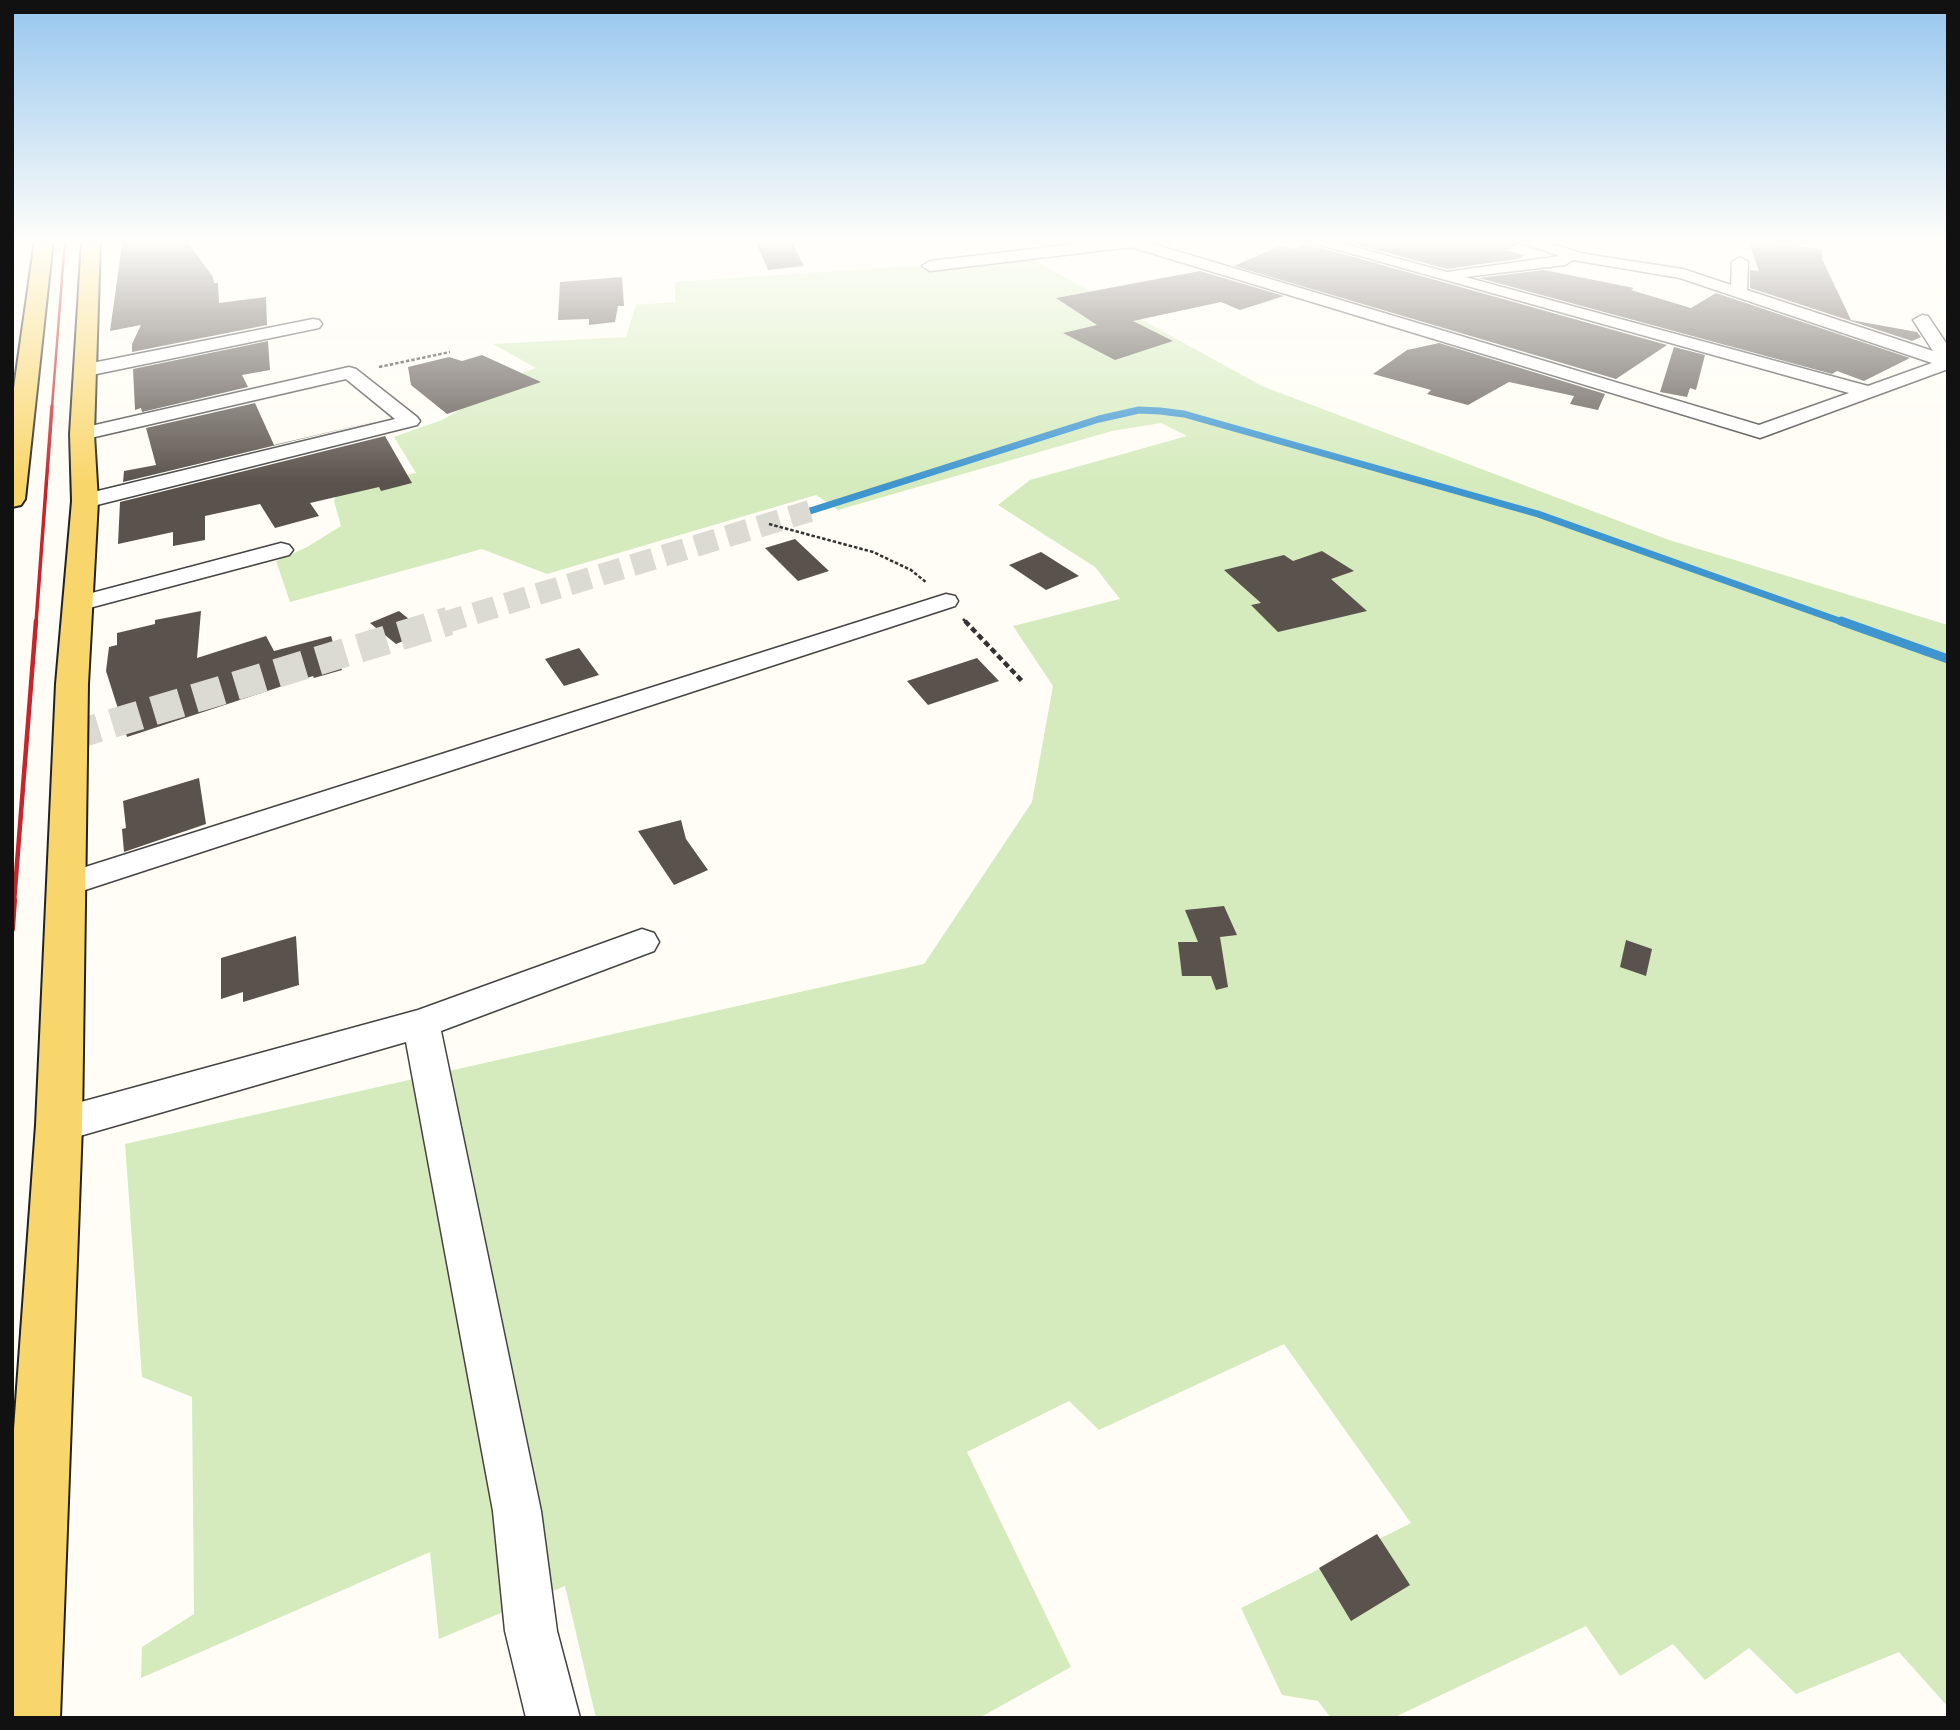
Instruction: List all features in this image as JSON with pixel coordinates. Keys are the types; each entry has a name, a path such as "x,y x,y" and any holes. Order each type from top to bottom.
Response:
{"main road":[{"path":"12,499 34,321"},
{"path":"27,1718 22,1617 59,1125 72,684 85,501 82,434 89,321"}],"street":[{"path":"1399,321 1760,432 1948,361"},
{"path":"1606,321 1868,392"},
{"path":"1828,321 1948,361"},
{"path":"1922,321 1948,361"},
{"path":"87,370 313,324"},
{"path":"82,434 349,373 410,421 85,501"},
{"path":"78,604 281,550"},
{"path":"68,884 946,601"},
{"path":"59,1125 422,1023 642,942"},
{"path":"422,1023 426,1060 517,1511 531,1631 554,1718"}],"path":[{"path":"349,373 450,352"},
{"path":"769,524 893,560 920,577 946,601 1022,681"}],"green space":[{"path":"631,321 1143,321 1262,386 1669,540 1948,625 1948,1707 1899,1652 1796,1694 1749,1648 1705,1680 1673,1644 1620,1676 1586,1626 1393,1718 1331,1718 1318,1701 1282,1695 1241,1608 1411,1523 1284,1344 1099,1430 1069,1401 967,1452 1071,1667 979,1718 596,1718 565,1586 439,1639 430,1552 141,1678 142,1647 194,1614 192,1397 142,1377 125,1144 924,964 1032,802 1053,686 1013,626 1120,599 1095,567 998,505 1030,480 1187,436 1161,423 1112,431 838,510 816,495 547,574 482,549 290,602 276,561 307,547 341,526 334,501 339,489 416,473 394,437 442,420 463,408 454,397 536,368 493,344 626,337"}],"building":[{"path":"111,321 267,321 267,325 132,352 132,344 141,325 110,331"},
{"path":"589,321 615,321 615,322 589,325"},
{"path":"1091,321 1134,321 1173,341 1115,360 1063,333 1097,325"},
{"path":"1419,321 1581,321 1667,345 1616,379"},
{"path":"1636,321 1799,321 1910,358 1864,381 1837,371 1832,374"},
{"path":"1850,321 1917,332 1921,337 1912,341"},
{"path":"268,341 270,370 242,375 248,387 142,412 141,408 135,410 133,369"},
{"path":"1439,343 1605,394 1598,410 1570,404 1574,396 1509,382 1468,405 1427,394 1431,390 1373,374 1407,350"},
{"path":"1674,347 1705,355 1696,390 1690,388 1687,397 1660,392"},
{"path":"482,355 541,382 447,414 411,385 408,367 449,357 462,361"},
{"path":"255,403 274,445 376,421 123,482 124,471 156,465 146,428"},
{"path":"385,436 412,483 381,491 379,487 310,503 319,516 275,528 260,504 205,516 205,540 173,546 173,532 118,544 120,502"},
{"path":"795,539 829,571 798,581 765,548"},
{"path":"1322,551 1354,571 1331,579 1367,611 1278,632 1251,605 1261,603 1224,570 1284,555 1293,561"},
{"path":"1041,552 1079,576 1046,590 1009,565"},
{"path":"201,611 197,658 266,636 274,651 331,636 342,670 314,678 313,676 127,737 106,671 109,647 117,645 117,633 155,624 155,620"},
{"path":"399,611 425,632 396,644 370,623"},
{"path":"579,648 599,675 564,686 545,659"},
{"path":"977,658 999,681 928,705 907,681"},
{"path":"199,778 206,824 124,852 122,829 126,828 123,801"},
{"path":"681,820 686,839 708,870 674,885 638,831"},
{"path":"1224,906 1237,935 1220,937 1228,987 1216,990 1211,976 1182,976 1178,942 1198,942 1185,910"},
{"path":"296,936 299,985 243,1002 243,992 221,999 221,958"},
{"path":"1626,940 1652,949 1646,976 1620,967"},
{"path":"1377,1534 1410,1585 1351,1621 1319,1568"}],"waterway":[{"path":"810,511 1099,419 1139,410 1160,411 1184,414 1538,514 1845,623"},
{"path":"1841,621 1948,659"}],"tunnel":[{"path":"443,623 810,511"},
{"path":"71,736 449,621"}],"railway":[{"path":"52,407 59,321"},
{"path":"36,623 52,406"},
{"path":"14,902 36,621"},
{"path":"12,929 14,900"}]}
